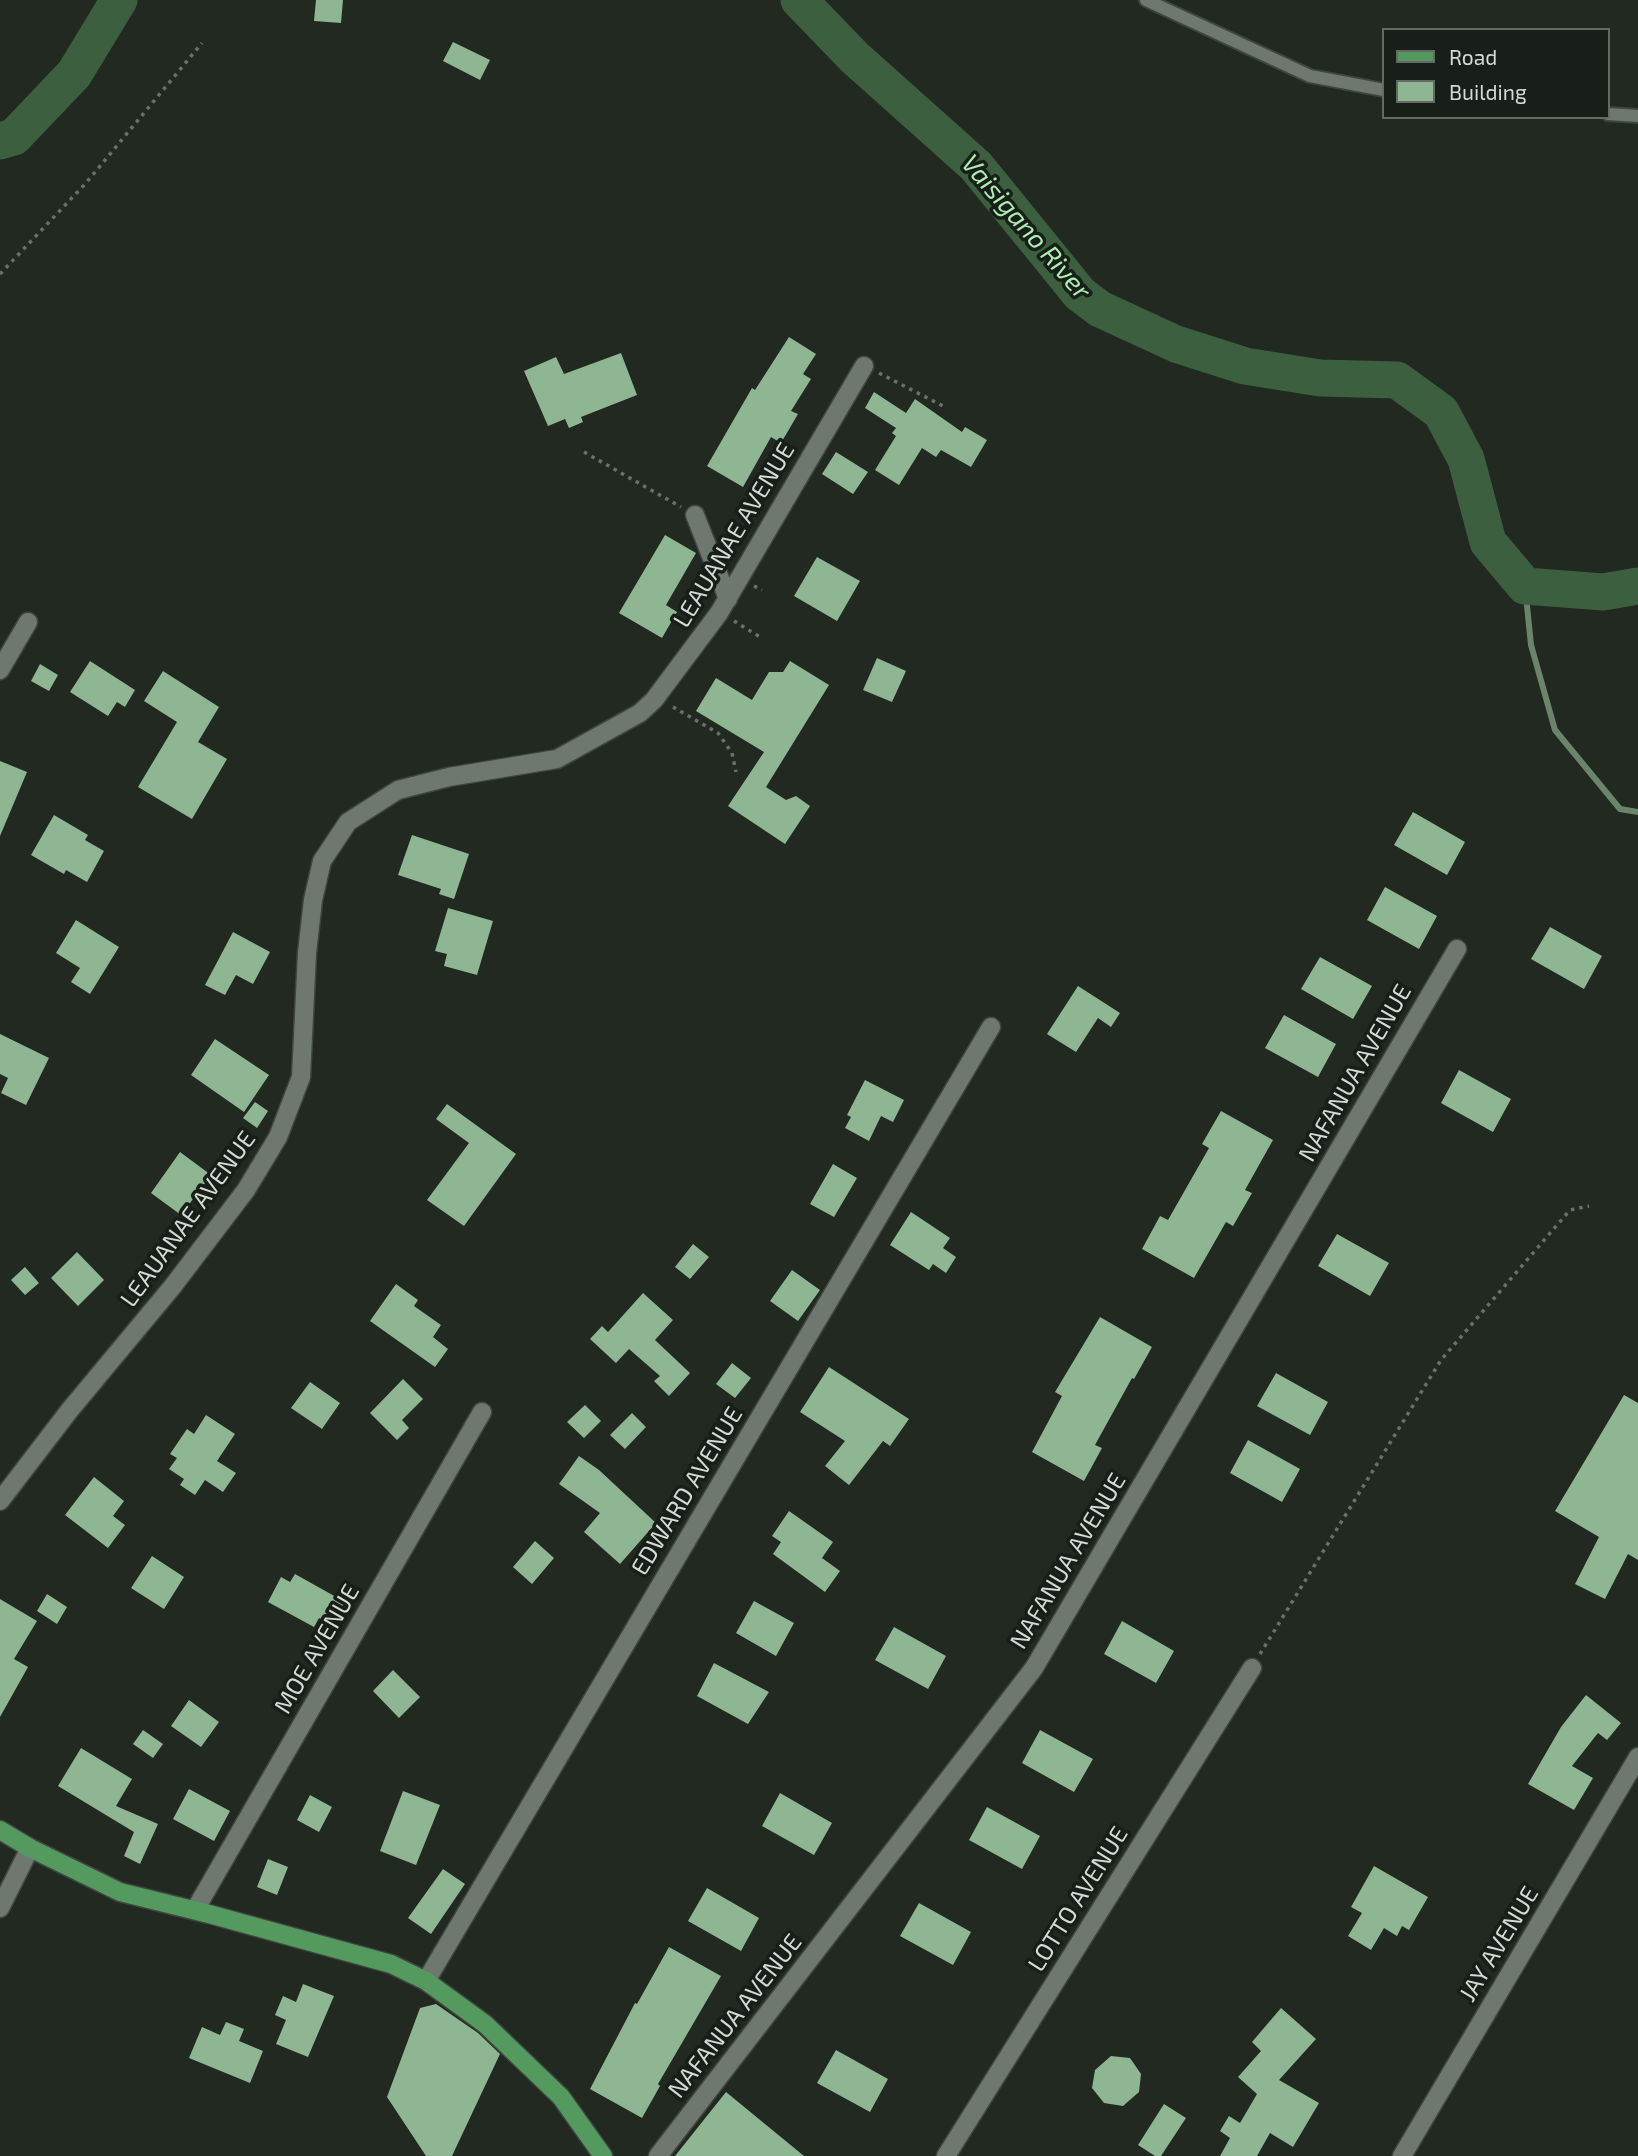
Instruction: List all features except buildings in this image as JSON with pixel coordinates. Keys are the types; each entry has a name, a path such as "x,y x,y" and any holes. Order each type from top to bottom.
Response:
{"main road":[{"path":"0,1830 30,1848 120,1892 391,1964 426,1981 485,2024 561,2097 603,2156"}],"street":[{"name":"LEAUANAE AVENUE","path":"0,1501 69,1410 189,1265 246,1190 278,1137 301,1077 307,953 313,901 322,861 348,822 398,790 449,777 557,759 640,713 654,700 724,606 864,366"},
{"path":"695,515 724,606"},
{"path":"0,670 28,622"},
{"name":"NAFANUA AVENUE","path":"658,2156 1034,1668 1457,949"},
{"name":"EDWARD AVENUE","path":"426,1981 991,1027"},
{"name":"MOE AVENUE","path":"195,1910 482,1412"},
{"name":"LOTTO AVENUE","path":"946,2156 1252,1668"},
{"name":"JAY AVENUE","path":"1402,2156 1638,1757"},
{"path":"0,1908 30,1848"}],"lane":[{"path":"1146,0 1310,76 1382,90"},
{"path":"1610,114 1638,116"}],"path":[{"path":"0,274 86,183 202,43"},
{"path":"864,366 943,406"},
{"path":"584,452 695,515"},
{"path":"724,606 760,637"},
{"path":"654,700 673,707 718,733 732,753 736,772"},
{"path":"1252,1668 1441,1360 1570,1210 1589,1206"}],"waterway":[{"name":"Vaisigano River","path":"0,141 14,137 74,74 119,0"},
{"name":"Vaisigano River","path":"799,0 854,57 976,166 1080,294 1100,309 1176,344 1245,366 1320,378 1397,380 1441,412 1466,459 1488,542 1525,586 1603,592 1638,586"},
{"path":"1525,586 1531,645 1555,730 1620,809 1638,812"}]}
